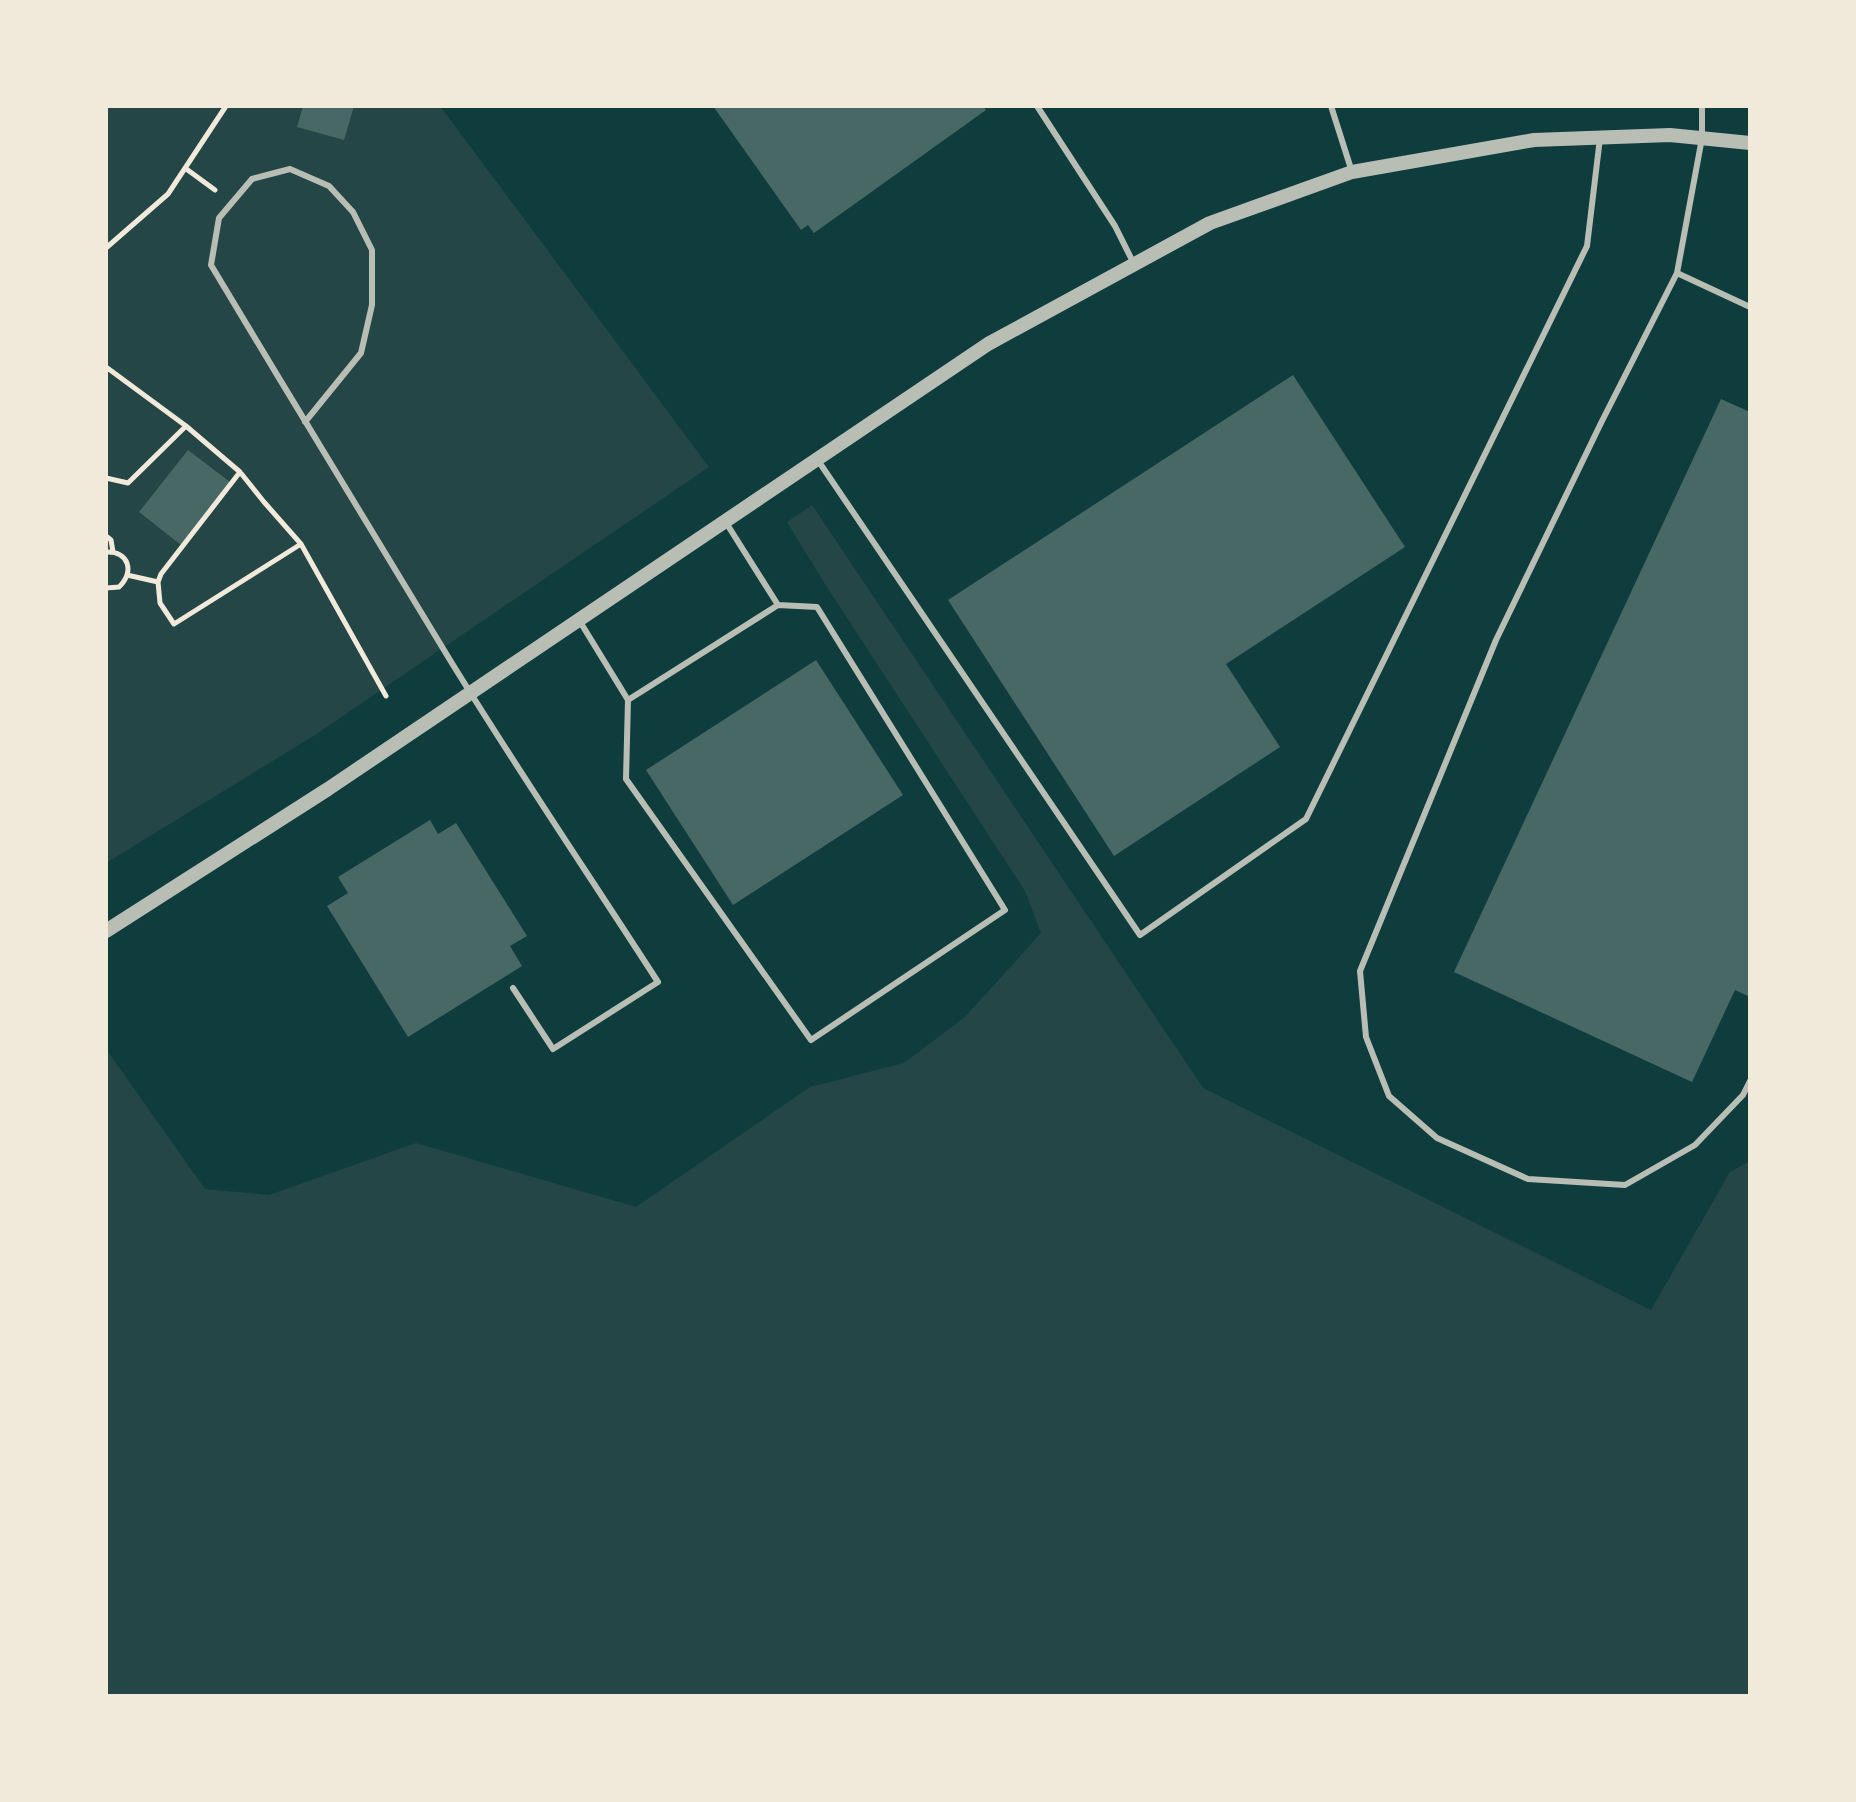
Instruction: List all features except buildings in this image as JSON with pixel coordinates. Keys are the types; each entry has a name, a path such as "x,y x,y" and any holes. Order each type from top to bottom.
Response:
{"street":[{"path":"106,931 328,789 988,344 1210,223 1352,172 1534,140 1670,135 1750,143"}],"lane":[{"path":"1037,106 1115,226 1134,264"},
{"path":"1331,106 1352,172"},
{"path":"1702,106 1702,138 1677,273 1496,640 1360,971 1366,1037 1389,1096 1437,1138 1528,1179 1625,1185 1695,1145 1743,1095 1750,1081"},
{"path":"817,459 1140,935 1306,819 1587,246 1600,138"},
{"path":"305,422 361,353 372,305 372,250 353,212 329,186 290,169 252,179 219,218 211,265 305,422 471,693 658,982 553,1049 513,988"},
{"path":"1677,273 1750,307"},
{"path":"725,521 778,605"},
{"path":"579,620 628,700 626,779 811,1040 1005,910 817,607 778,605 628,700"}],"path":[{"path":"106,248 168,194 226,106"},
{"path":"185,168 232,203"},
{"path":"106,367 186,426 240,472 301,544 386,696"},
{"path":"106,478 128,483 186,426"},
{"path":"240,472 161,574 158,582 160,603 174,624 301,544"},
{"path":"106,536 111,540 109,552 122,556 127,562 127,575 119,587 106,588"},
{"path":"127,575 158,582"}],"shaded area":[{"path":"106,106 440,106 709,467 315,735 106,863"},
{"path":"812,505 1203,1088 1651,1310 1730,1172 1750,1161 1750,1696 106,1696 106,1049 205,1189 269,1195 416,1143 636,1207 810,1087 904,1063 965,1017 1041,933 1025,891 787,522"}]}
